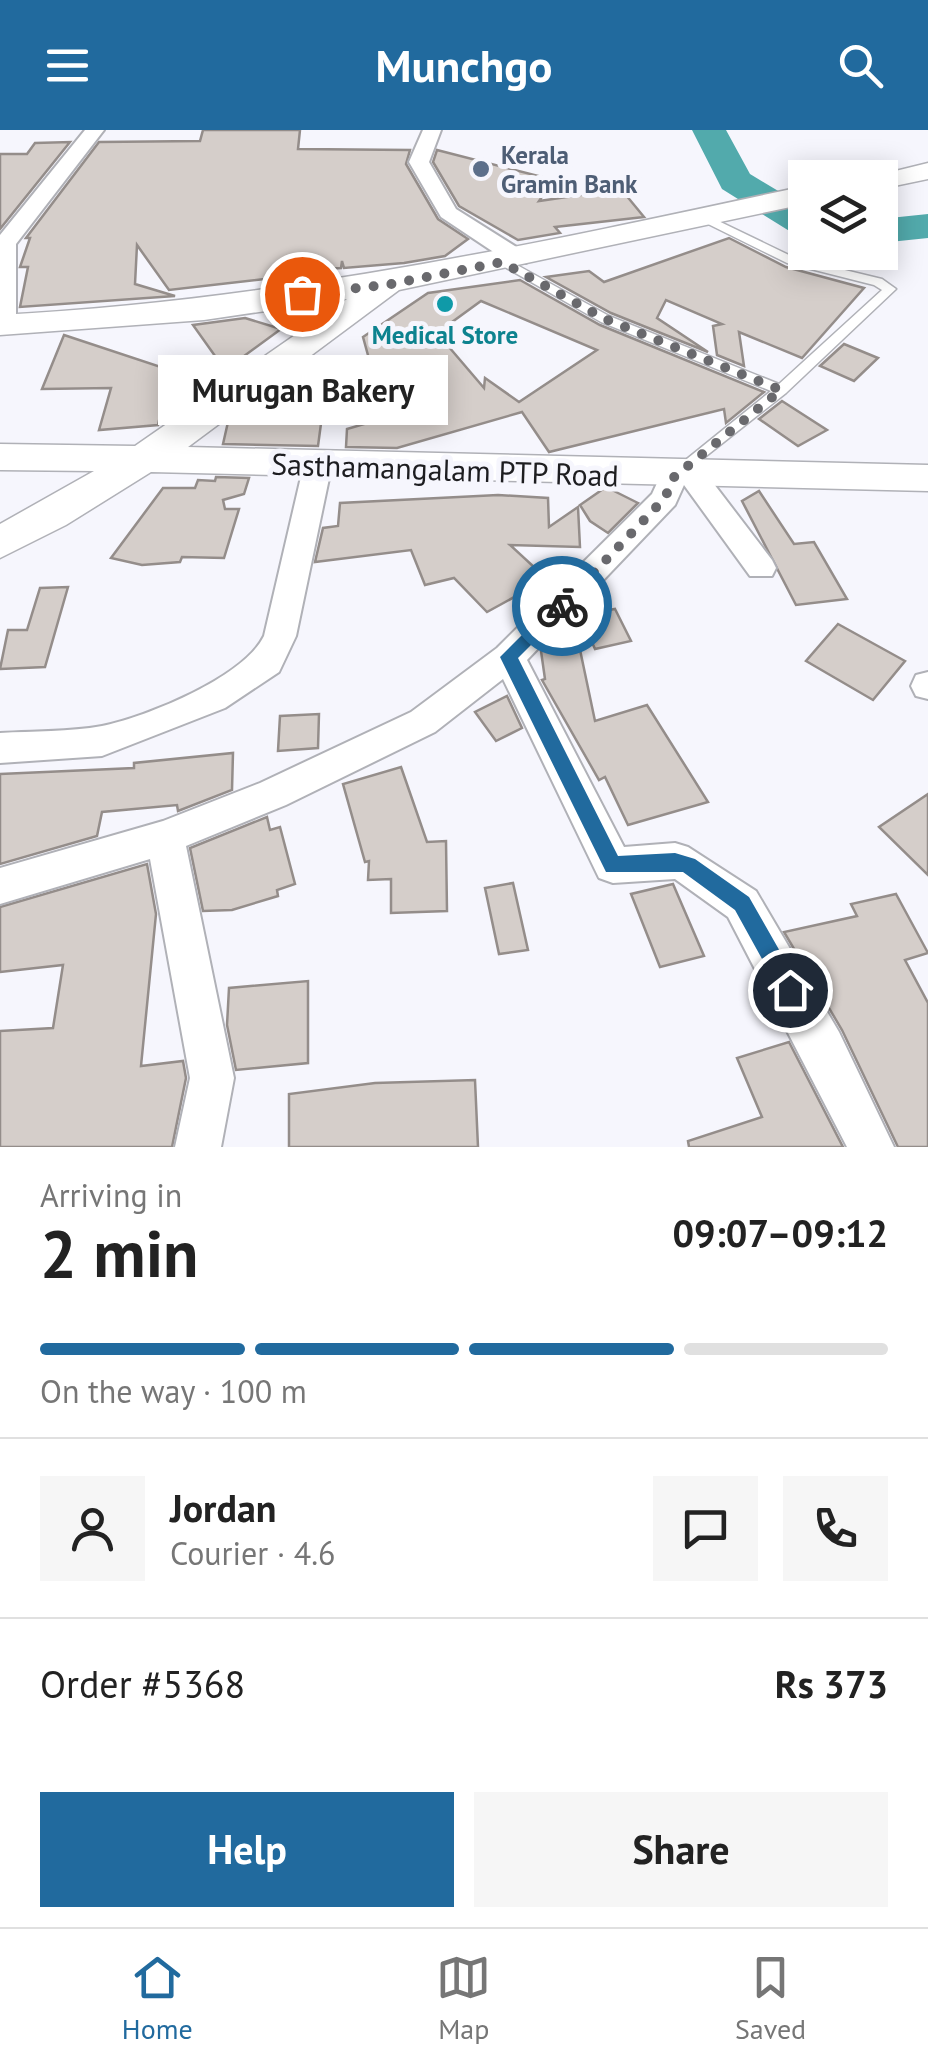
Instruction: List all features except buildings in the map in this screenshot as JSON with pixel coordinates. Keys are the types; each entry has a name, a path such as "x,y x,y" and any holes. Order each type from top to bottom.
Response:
{"main road":[{"path":"898,176 928,170"},
{"path":"2,325 85,321 386,285 788,199"},
{"path":"0,544 62,511 304,350 386,285"},
{"name":"Sasthamangalam PTP Road","path":"0,458 143,458 684,478 928,478"}],"street":[{"path":"2,325 5,243 96,130"},
{"path":"432,130 419,162 448,213 510,260"},
{"path":"0,748 102,741 134,732 214,698 267,663 280,636 318,464"},
{"path":"0,886 165,837 273,794 424,722 509,657 684,478 762,568"},
{"path":"509,657 612,866 675,862 688,865 742,904 823,1048 870,1147"},
{"path":"165,837 212,1078 198,1147"}],"lane":[{"path":"684,478 890,289 791,261 707,216"},
{"path":"510,260 605,319 781,390"}],"waterway":[{"path":"709,130 735,181 788,214"},
{"path":"898,229 928,226"}],"way so far":[{"path":"302,294 386,285 502,262 605,319 781,390 673,478 665,498 562,606"}],"place":[{"name":"Kerala Gramin Bank","path":"481,169"},
{"name":"Murugan Bakery","path":"302,294"},
{"name":"Medical Store","path":"445,304"}],"route":[{"path":"562,606 509,657 612,866 675,862 688,865 742,904 790,990"}]}
